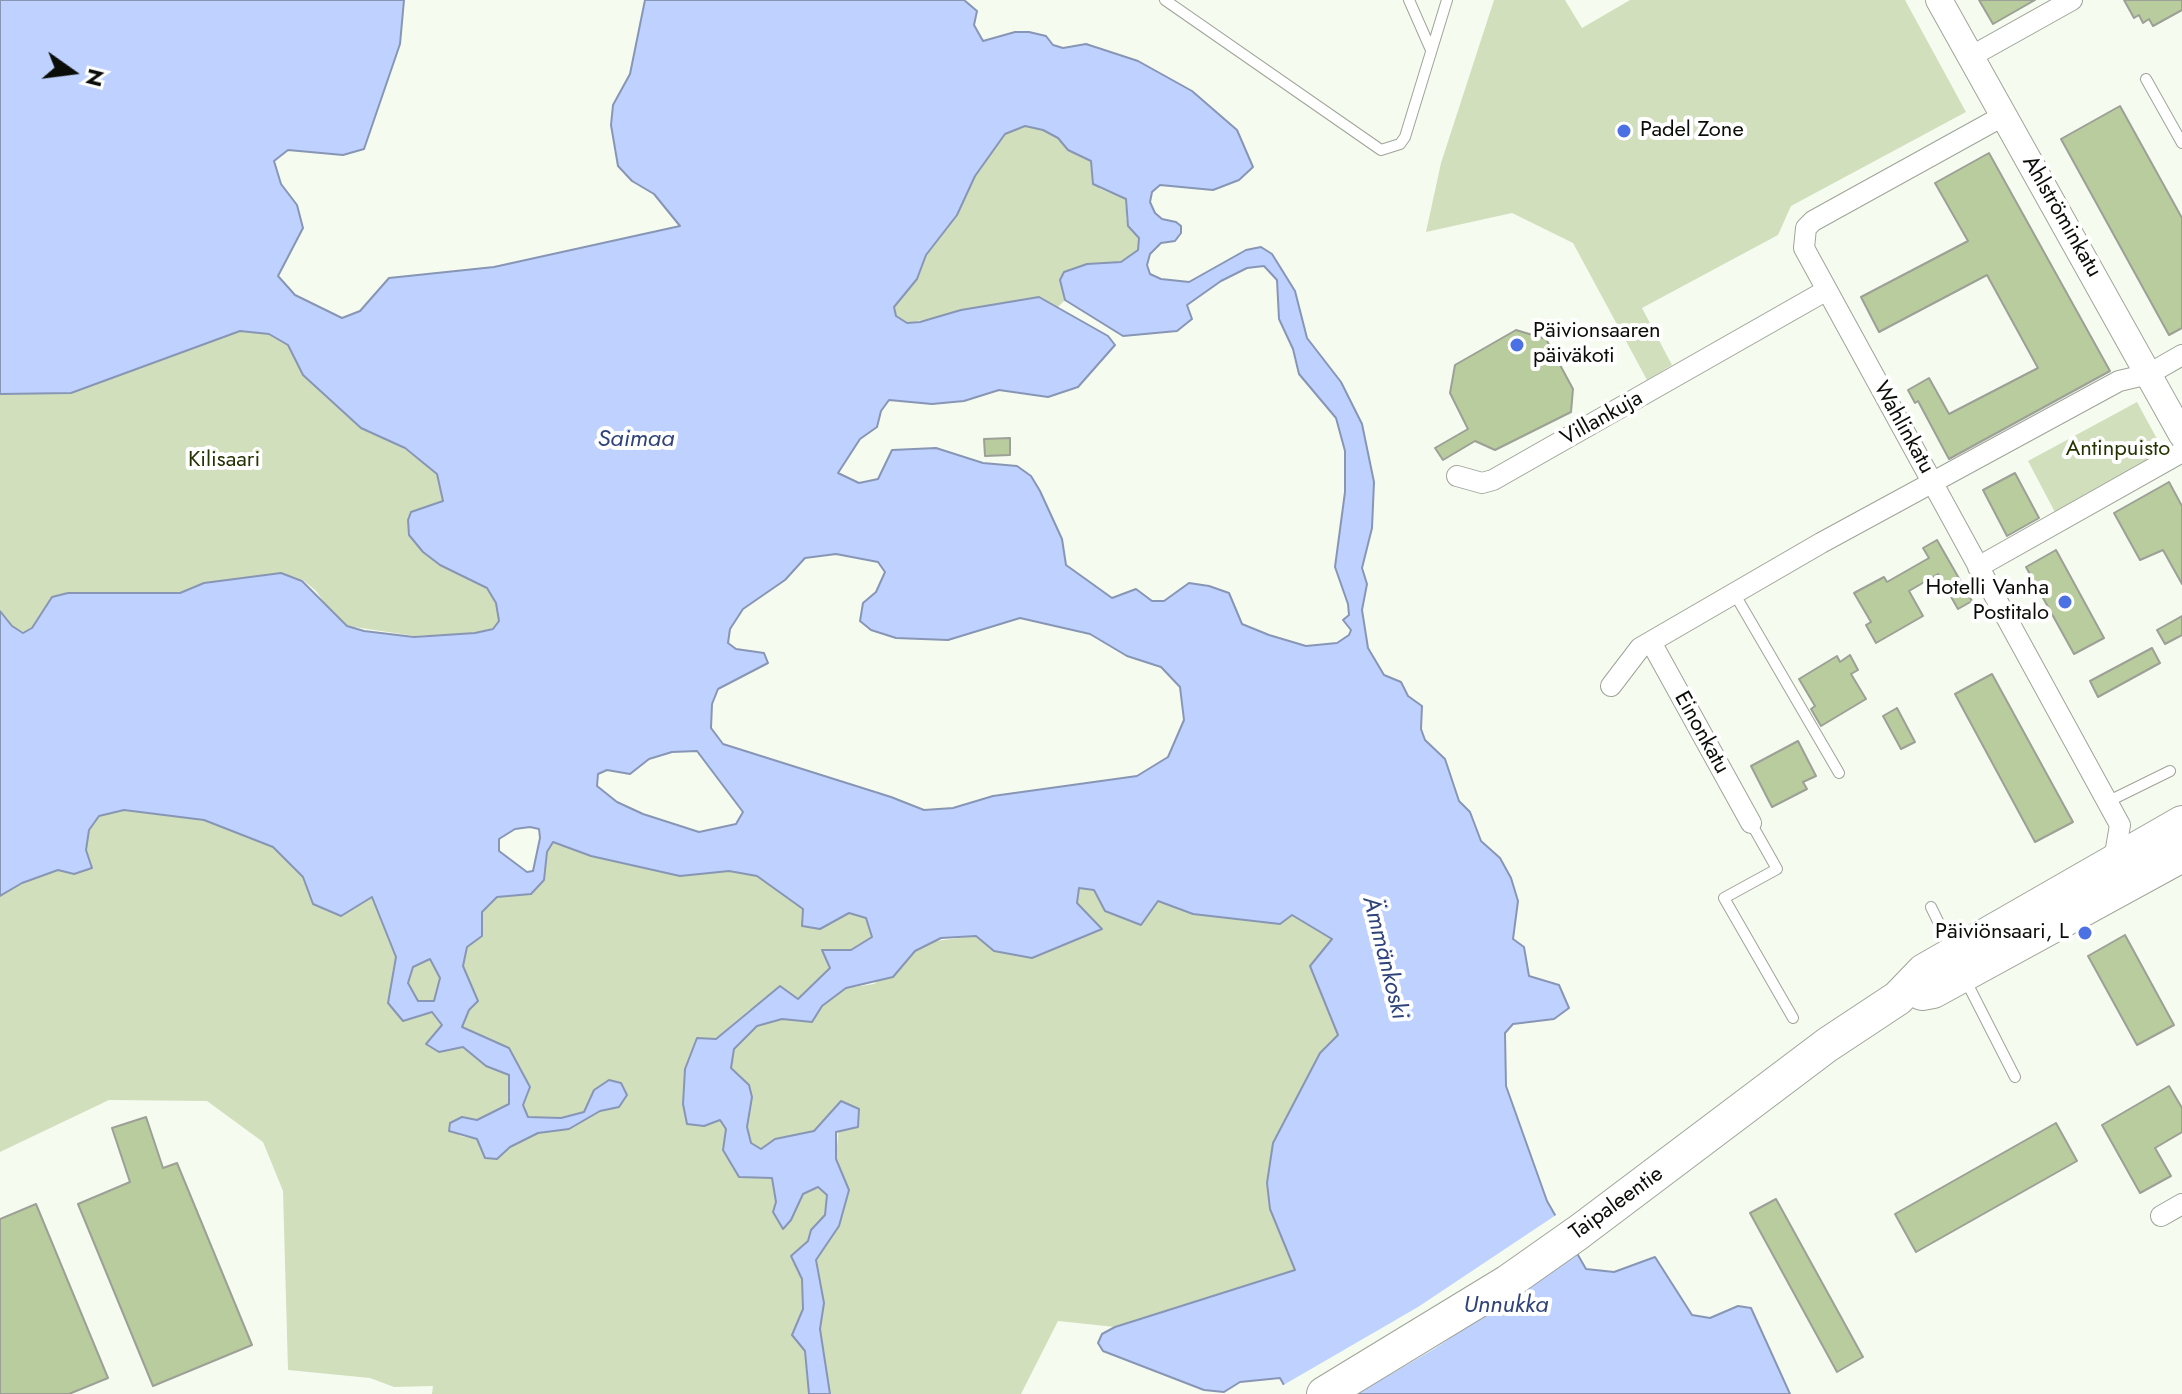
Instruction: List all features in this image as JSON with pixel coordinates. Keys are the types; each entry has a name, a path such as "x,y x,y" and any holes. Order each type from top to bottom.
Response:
{"highway":[{"name":"Taipaleentie","path":"1959,964 2114,860 2175,838"},
{"name":"Taipaleentie","path":"1324,1394 1508,1282 1579,1232 1827,1045 1898,998 1924,971 1959,964 2175,838"}],"street":[{"name":"Ahlströminkatu","path":"1939,0 2182,435"},
{"path":"1970,57 2072,0"},
{"name":"Wahlinkatu","path":"2003,116 1813,221 1806,228 1804,248 2120,825"},
{"name":"Villankuja","path":"1457,476 1482,483 1493,480 1827,290"},
{"path":"1611,686 1629,658 1734,593 2119,381 2149,374 2182,355"},
{"path":"1978,567 2182,452"},
{"name":"Einonkatu","path":"1651,642 1751,823"},
{"path":"2114,860 2120,825 2175,838"},
{"path":"2161,1216 2182,1204"}],"lane":[{"path":"1165,0 1381,150 1400,144 1405,137 1447,0"},
{"path":"1409,0 1431,50"},
{"path":"2146,79 2182,143"},
{"path":"1734,593 1839,773"},
{"path":"2107,802 2170,771"},
{"path":"1751,823 1777,869 1724,898 1793,1018"},
{"path":"1931,907 2015,1077"}],"green space":[{"path":"1494,0 1565,0 1582,28 1630,0 1905,0 1966,112 1791,206 1778,235 1642,308 1672,365 1647,380 1573,243 1512,213 1426,232 1441,163"},
{"path":"1025,126 1043,130 1058,138 1068,150 1091,161 1100,189 1126,199 1129,208 1126,218 1139,238 1138,250 1121,262 1087,264 1064,272 1060,280 1065,300 1057,308 1039,297 907,323 896,316 894,307 917,279 926,255 957,215 975,176 1005,134"},
{"name":"Kilisaari","path":"251,329 270,333 288,345 312,379 437,474 443,500 412,512 408,520 467,577 487,587 496,603 500,621 493,628 475,633 415,636 347,626 333,615 316,591 303,580 281,573 204,583 180,593 69,592 52,597 32,628 24,632 12,626 0,610 0,394"},
{"name":"Antinpuisto","path":"2137,402 2169,461 2059,520 2028,461"},
{"path":"124,810 204,820 273,847 303,877 313,904 353,906 372,897 396,957 388,1003 432,1012 442,1024 426,1044 439,1052 462,1046 486,1066 509,1075 509,1104 477,1120 462,1117 460,1136 477,1139 485,1157 538,1133 569,1129 600,1111 618,1107 594,1090 584,1112 561,1118 528,1117 523,1105 530,1087 462,1027 469,1010 478,1001 463,966 467,947 482,936 482,912 497,897 532,894 544,880 547,852 553,841 591,856 680,876 729,871 757,876 803,909 803,926 820,929 849,913 866,918 873,937 851,950 823,950 830,968 798,999 749,1010 715,1039 704,1126 720,1120 726,1129 723,1150 754,1175 772,1178 783,1228 791,1220 803,1194 818,1187 827,1195 825,1215 811,1230 808,1241 791,1256 802,1279 803,1309 792,1335 805,1351 809,1394 432,1394 433,1386 394,1387 370,1378 288,1370 283,1191 263,1142 207,1101 109,1100 0,1152 0,896 22,883 58,870 74,873 92,867 86,850 89,830 99,816"},
{"path":"1079,888 1158,901 1193,914 1279,924 1292,915 1332,939 1310,966 1338,1036 1320,1053 1273,1143 1267,1183 1270,1209 1296,1270 1115,1327 1058,1321 1021,1394 830,1394 820,1329 824,1303 816,1260 839,1226 848,1190 836,1158 841,1102 814,1131 775,1139 762,1150 751,1144 747,1127 752,1097 731,1068 734,1049 757,1026 782,1019 811,1022 822,1006 846,988 874,984 927,942 976,936 994,951 1102,929 1077,903"},
{"path":"430,959 440,978 434,1001 418,1001 408,983 413,967"}],"water":[{"name":"Saimaa","path":"0,0 404,0 400,44 364,149 343,155 288,150 274,161 281,184 297,205 303,228 278,276 295,295 342,318 360,311 389,278 494,267 680,226 654,194 632,181 618,166 611,125 613,105 630,74 645,0 964,0 977,11 974,25 983,41 1015,32 1029,32 1046,36 1053,45 1063,48 1086,44 1138,61 1192,91 1237,130 1253,167 1239,180 1213,190 1160,185 1152,192 1150,202 1155,213 1162,219 1176,222 1181,226 1181,233 1175,241 1161,243 1150,254 1147,265 1150,274 1161,279 1189,282 1246,250 1261,247 1272,254 1295,291 1307,338 1341,382 1362,424 1374,482 1372,528 1362,568 1367,584 1362,610 1368,648 1384,675 1401,682 1408,696 1422,706 1421,729 1425,740 1445,759 1459,801 1470,812 1481,841 1500,858 1511,878 1518,901 1513,939 1524,947 1529,976 1559,985 1569,1008 1554,1019 1513,1024 1505,1033 1506,1086 1547,1201 1586,1269 1614,1272 1655,1257 1692,1315 1710,1318 1738,1306 1751,1308 1790,1394 1289,1394 1280,1378 1240,1382 1224,1392 1204,1390 1103,1351 1098,1343 1102,1334 1115,1327 1295,1270 1270,1209 1267,1183 1273,1143 1320,1053 1338,1035 1310,966 1332,939 1292,915 1280,924 1193,914 1158,901 1141,925 1105,911 1094,890 1079,888 1077,903 1102,929 1032,958 994,951 976,936 941,938 915,951 893,977 846,988 822,1006 812,1022 782,1019 757,1026 734,1049 731,1068 749,1085 752,1097 747,1127 751,1143 761,1149 775,1139 814,1131 841,1101 859,1109 858,1127 836,1132 836,1159 849,1190 839,1226 816,1260 824,1303 820,1329 830,1394 809,1394 805,1351 792,1335 803,1309 802,1279 791,1256 808,1241 811,1230 825,1215 827,1195 818,1187 803,1194 791,1220 783,1229 773,1212 776,1202 772,1178 739,1177 723,1150 726,1129 720,1120 704,1126 687,1124 683,1104 685,1069 697,1038 716,1039 780,986 798,999 830,968 822,950 851,950 872,937 866,918 849,913 820,929 802,926 803,909 757,876 729,871 680,876 591,856 553,842 547,852 544,880 531,894 497,897 482,912 482,936 467,947 463,966 478,1001 469,1010 462,1027 509,1048 530,1087 523,1105 528,1117 561,1118 584,1112 594,1090 609,1080 621,1083 627,1095 619,1107 600,1111 569,1129 538,1133 510,1147 497,1159 485,1158 477,1139 449,1131 450,1123 462,1117 477,1120 509,1104 509,1075 486,1066 463,1047 439,1052 426,1044 442,1025 432,1012 403,1021 388,1003 396,957 372,897 341,916 313,904 303,877 273,847 204,820 124,810 99,816 89,830 86,850 92,868 74,874 58,870 22,883 0,896 0,611 12,626 23,633 32,628 52,597 68,593 180,593 204,583 281,573 302,581 347,626 364,631 414,637 475,633 493,629 499,621 496,603 487,588 440,565 423,552 409,535 411,512 443,501 437,474 405,448 361,428 303,375 288,345 269,334 240,331 71,393 0,394","holes":["1025,126 1058,138 1068,150 1091,161 1093,184 1126,199 1128,226 1139,238 1138,250 1121,262 1087,264 1064,272 1060,280 1065,300 1123,336 1177,331 1192,319 1187,305 1221,281 1247,268 1264,266 1277,280 1279,319 1293,349 1299,374 1336,418 1345,451 1345,492 1335,567 1348,604 1349,615 1343,620 1351,630 1349,635 1337,643 1306,646 1269,635 1242,624 1229,593 1209,586 1189,583 1164,601 1152,601 1136,589 1112,598 1066,565 1062,539 1040,491 1031,476 1017,466 983,463 936,448 892,450 878,479 859,483 838,473 860,439 877,427 881,411 889,400 932,404 964,401 999,390 1048,397 1078,387 1115,345 1108,336 1039,297 961,310 920,322 907,323 896,316 894,307 917,279 926,255 957,215 975,176 1005,134","836,554 878,562 885,572 876,592 863,603 860,621 871,630 896,638 948,640 1020,618 1090,634 1127,656 1161,667 1180,687 1184,720 1168,757 1137,776 993,796 953,808 924,810 723,744 711,728 712,704 718,689 768,663 764,653 736,649 728,643 730,629 743,609 785,580 805,558","697,751 743,812 736,824 699,832 643,814 617,802 597,786 598,774 607,770 630,774 649,759 672,752","515,829 539,829 533,871 527,872 499,851 499,839","430,959 440,978 434,1001 418,1001 408,983 413,967"]}],"pier":[{"path":"1559,1213 1580,1252 1434,1349 1357,1394 1284,1394 1280,1387 1418,1307"}],"building":[{"path":"1979,0 2035,0 1993,24"},
{"path":"2124,0 2182,0 2182,10 2153,26 2149,19 2143,23 2139,15 2134,18"},
{"path":"2120,106 2182,218 2182,328 2169,335 2061,139"},
{"path":"1989,153 2110,371 1949,459 1918,401 1915,403 1908,390 1929,378 1949,414 2038,368 1987,275 1879,332 1861,297 1968,241 1935,183"},
{"path":"1516,330 1546,339 1573,389 1571,412 1495,450 1475,441 1443,460 1435,448 1468,429 1450,393 1455,365"},
{"path":"1010,438 1010,455 985,456 984,439"},
{"path":"2015,473 2039,518 2007,536 1983,490"},
{"path":"2169,482 2182,506 2182,584 2163,550 2140,560 2114,513"},
{"path":"1937,540 1972,601 1958,609 1938,574 1909,591 1923,616 1876,643 1866,625 1871,622 1854,593 1884,577 1887,582 1929,558 1923,548"},
{"name":"Hotelli Vanha Postitalo","path":"2056,550 2104,638 2074,654 2026,567"},
{"path":"2182,616 2182,635 2165,644 2157,630"},
{"path":"2152,648 2160,663 2098,697 2090,681"},
{"path":"1850,655 1858,670 1851,674 1866,699 1821,726 1811,709 1815,706 1799,679 1837,656 1840,662"},
{"path":"1992,674 2073,822 2035,842 1955,694"},
{"path":"1897,708 1915,742 1901,749 1883,716"},
{"path":"1798,741 1816,776 1803,782 1807,789 1772,807 1751,766"},
{"path":"2125,935 2174,1025 2137,1045 2088,956"},
{"path":"2169,1086 2182,1108 2182,1132 2155,1148 2171,1176 2140,1193 2102,1125"},
{"path":"146,1117 163,1168 177,1163 252,1345 153,1386 78,1204 130,1182 112,1128"},
{"path":"2056,1123 2077,1161 1916,1252 1895,1214"},
{"path":"1776,1199 1863,1357 1837,1372 1750,1213"},
{"path":"36,1204 108,1378 69,1394 0,1394 0,1219"}],"place":[{"name":"Padel Zone","path":"1624,131"},
{"name":"Päivionsaaren päiväkoti","path":"1517,345"},
{"name":"Hotelli Vanha Postitalo","path":"2065,602"},
{"name":"Päiviönsaari, L","path":"2085,933"}],"water label":[{"name":"Ämmänkoski","path":"1384,958"},
{"name":"Unnukka","path":"1506,1306"}]}
